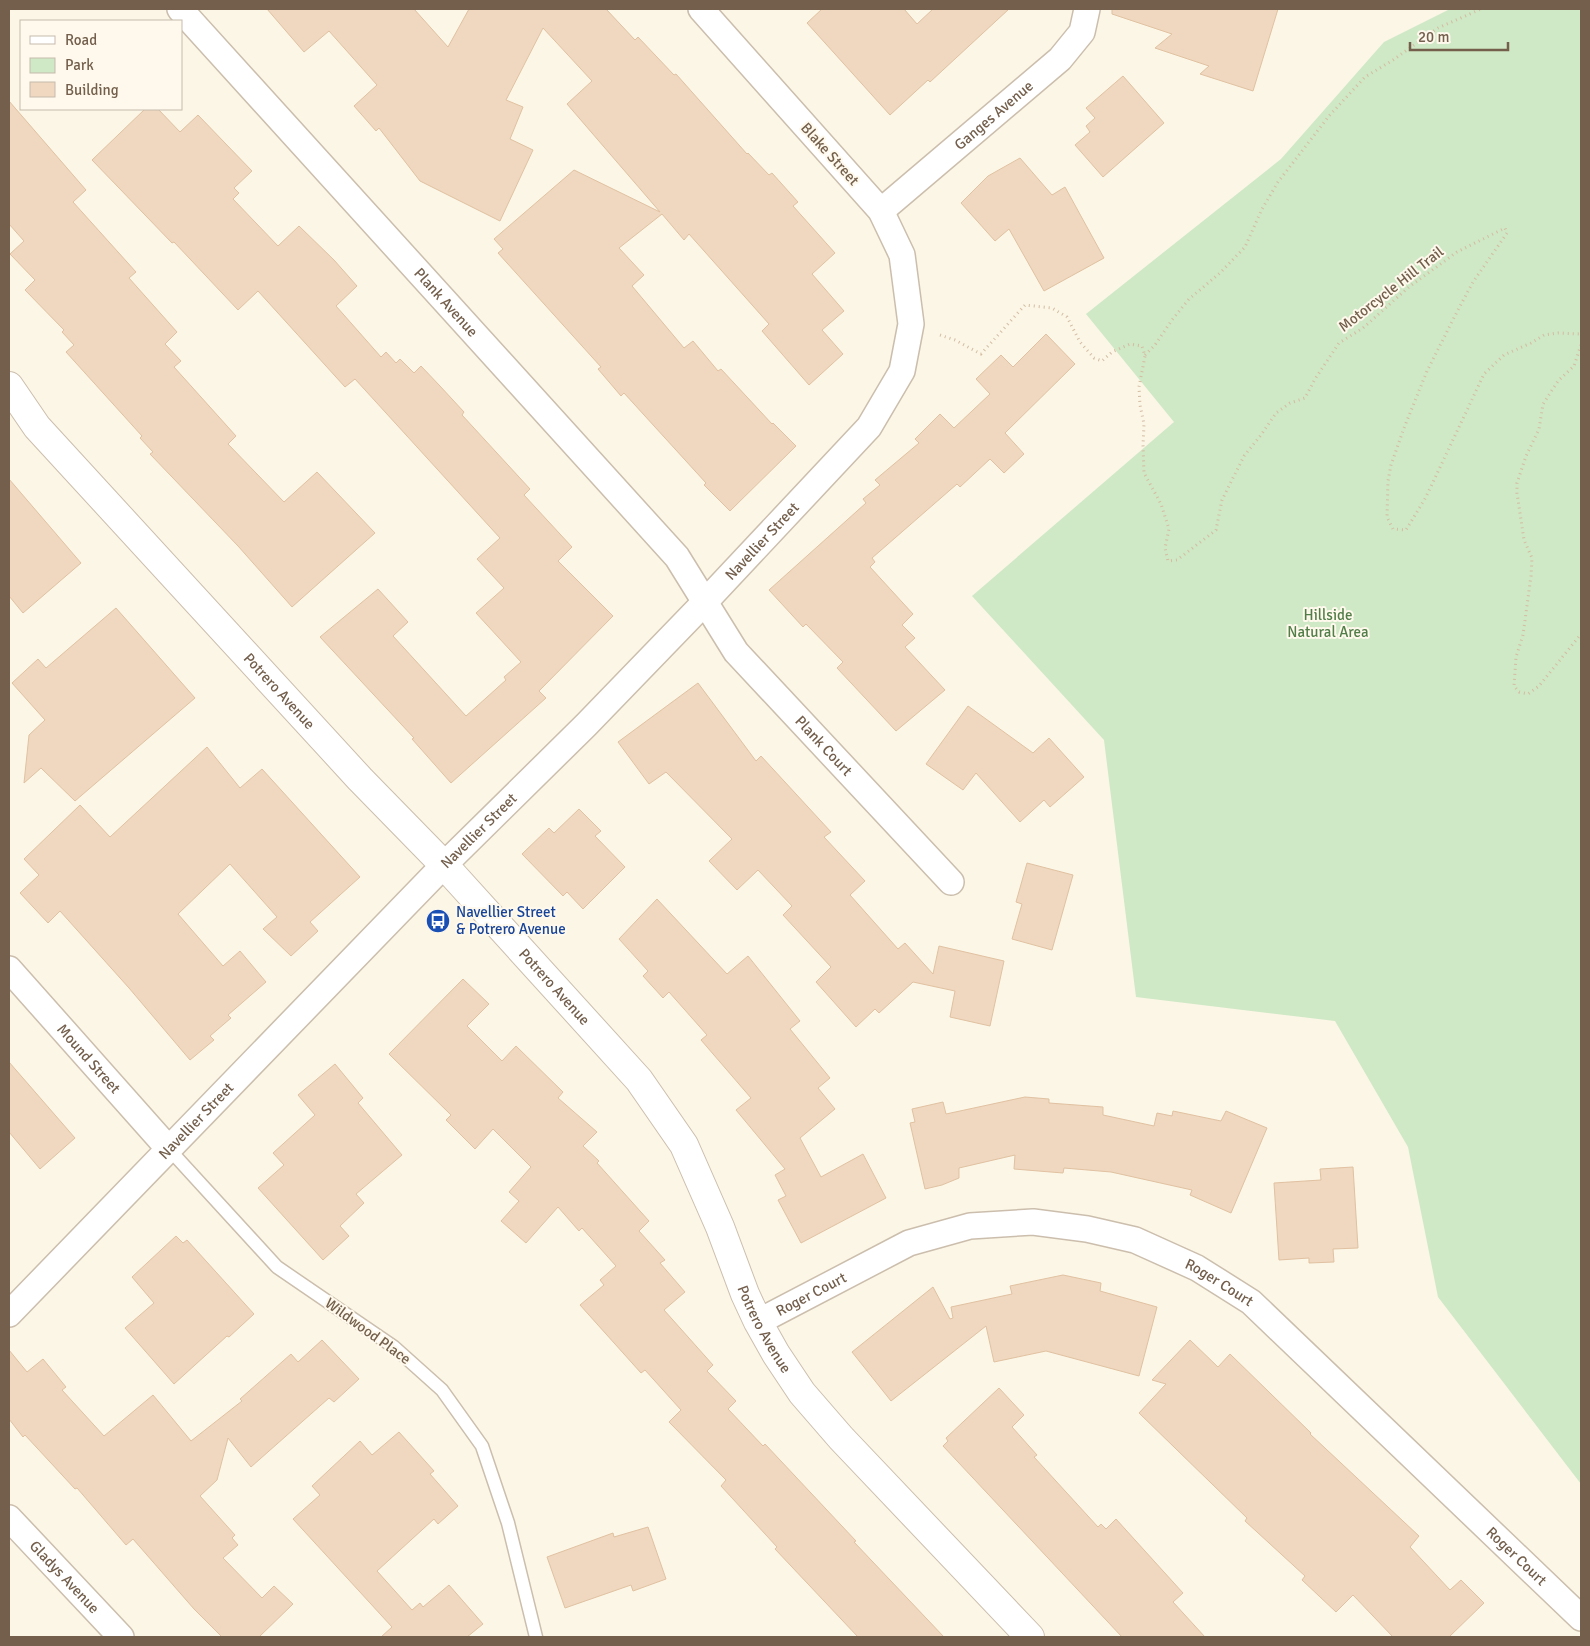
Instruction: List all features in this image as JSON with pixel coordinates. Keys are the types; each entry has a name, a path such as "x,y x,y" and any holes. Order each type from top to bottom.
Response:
{"street":[{"name":"Plank Avenue","path":"180,9 677,557 704,603"},
{"name":"Blake Street","path":"701,9 881,210 902,255 911,324"},
{"name":"Ganges Avenue","path":"881,210 1060,59 1082,32 1087,9"},
{"name":"Navellier Street","path":"9,1314 444,865 586,725 704,603 869,427 902,371 911,324"},
{"name":"Potrero Avenue","path":"9,386 37,427 360,779 444,865 639,1080 684,1145 720,1227 745,1294 758,1322 776,1354 802,1393 841,1438 1030,1637"},
{"name":"Plank Court","path":"704,603 736,652 951,882"},
{"name":"Mound Street","path":"9,969 168,1148"},
{"name":"Roger Court","path":"758,1322 909,1243 970,1226 1033,1222 1087,1228 1135,1240 1197,1268 1251,1302 1581,1618"},
{"name":"Gladys Avenue","path":"9,1518 121,1637"}],"lane":[{"name":"Wildwood Place","path":"168,1148 277,1268 394,1347 442,1390 482,1446 508,1523 536,1637"}],"path":[{"path":"1145,356 1189,299 1220,273 1245,247 1262,209 1278,182 1329,116 1365,77 1438,28 1481,9"},
{"name":"Motorcycle Hill Trail","path":"1145,356 1139,387 1144,424 1144,474 1161,504 1169,529 1165,548 1168,561 1177,560 1216,530 1222,500 1244,456 1276,414 1290,403 1305,398 1339,343 1363,328 1410,287 1457,252 1505,228 1507,233 1473,282 1426,371 1404,428 1391,464 1388,481 1387,517 1393,529 1406,530 1426,497 1484,374 1504,355 1544,335 1581,334"},
{"path":"911,324 955,340 981,354 1025,305 1052,308 1067,317 1080,342 1094,358 1102,361 1112,352 1130,344 1142,346 1145,356"},
{"path":"1581,345 1574,366 1558,381 1543,404 1539,429 1526,456 1517,483 1516,493 1524,540 1532,558 1523,635 1516,657 1514,686 1519,692 1528,694 1539,686 1581,634"}],"green space":[{"name":"Hillside Natural Area","path":"1450,9 1581,9 1581,1484 1438,1297 1408,1147 1335,1021 1136,997 1104,740 972,596 1174,422 1086,314 1281,159 1384,42"}],"building":[{"path":"267,9 414,9 448,47 469,9 606,9 635,40 638,37 674,75 676,74 747,154 769,175 772,173 798,202 793,206 835,253 812,274 844,311 822,330 843,354 809,385 762,331 769,324 689,234 684,240 662,214 619,248 644,275 632,286 684,348 693,341 718,371 721,369 772,424 796,446 730,511 704,485 706,483 624,393 621,396 598,369 601,367 498,253 503,249 494,239 574,170 660,212 567,104 592,81 543,28 506,100 523,107 510,139 533,150 500,221 420,181 379,128 376,131 354,106 377,85 329,31 304,52"},
{"path":"822,9 904,9 917,24 933,9 1009,9 930,82 928,80 890,115 807,23"},
{"path":"1112,9 1278,9 1253,91 1200,74 1209,66 1155,48 1172,34 1112,14"},
{"path":"1123,76 1164,123 1103,177 1075,145 1090,132 1086,126 1095,118 1086,108"},
{"path":"9,101 86,190 73,202 136,272 129,278 177,332 165,344 181,361 174,367 236,436 228,444 284,502 317,472 375,533 292,607 238,546 150,454 153,452 140,438 142,436 66,352 74,345 62,332 64,330 25,290 35,280 10,254 24,241 9,224"},
{"path":"144,110 159,110 180,132 198,115 252,171 234,188 239,193 233,199 278,246 299,226 334,260 357,286 336,306 381,357 386,352 396,363 400,359 414,373 421,366 464,412 462,415 530,489 524,495 572,547 558,561 613,616 539,691 546,698 451,783 412,739 414,738 320,637 378,589 408,622 393,636 466,716 506,680 504,677 521,662 476,613 504,588 477,559 500,538 355,379 345,387 258,291 238,310 174,242 172,243 92,160"},
{"path":"1020,158 1052,195 1065,187 1104,258 1044,291 1009,229 995,241 961,203 988,176"},
{"path":"1046,334 1075,364 1005,433 1024,454 1004,473 990,459 960,487 957,484 872,558 875,562 870,567 913,614 902,625 915,638 905,647 945,690 896,731 837,668 843,662 806,624 803,627 769,590 866,503 863,499 880,485 875,480 919,443 915,439 940,414 954,428 990,394 976,379 1001,355 1013,367"},
{"path":"9,479 81,563 23,613 9,596"},
{"path":"116,608 195,698 75,801 41,768 24,783 29,735 45,720 12,683 38,659 46,668"},
{"path":"698,683 756,761 761,756 831,832 824,837 865,881 850,895 898,949 905,943 933,974 939,946 1004,961 990,1026 950,1017 955,991 913,982 879,1013 875,1009 856,1027 816,982 831,967 783,915 792,906 758,870 737,890 709,861 732,839 666,772 649,784 618,742"},
{"path":"968,706 1033,753 1049,738 1084,777 1050,807 1044,800 1020,822 976,773 963,790 926,764"},
{"path":"207,747 240,788 262,769 360,877 310,922 318,931 291,956 263,929 277,917 230,864 178,914 223,966 240,951 266,982 228,1015 231,1018 210,1036 214,1040 190,1060 60,911 48,923 20,893 39,875 24,859 80,805 110,837"},
{"path":"579,809 601,831 595,836 625,867 583,909 567,892 563,896 522,854 549,828 554,833"},
{"path":"1027,863 1073,875 1052,950 1012,939 1022,904 1016,902"},
{"path":"657,899 727,974 748,956 800,1021 790,1029 830,1078 818,1088 835,1109 800,1138 821,1177 863,1154 886,1198 801,1243 778,1200 786,1196 775,1175 785,1169 736,1110 751,1098 701,1040 707,1035 669,992 663,998 643,976 648,971 619,939"},
{"path":"463,979 489,1004 467,1026 502,1061 516,1046 563,1092 558,1098 597,1132 583,1146 599,1161 597,1163 649,1221 639,1231 665,1260 660,1263 685,1292 664,1310 713,1365 707,1371 736,1401 728,1409 763,1446 765,1444 944,1637 858,1637 775,1549 777,1547 721,1486 726,1480 669,1422 681,1410 645,1370 641,1373 580,1305 604,1285 600,1280 616,1266 582,1228 579,1231 558,1207 526,1243 501,1221 519,1201 509,1192 531,1167 493,1129 475,1149 446,1120 451,1115 389,1054"},
{"path":"9,1062 75,1138 40,1169 9,1132"},
{"path":"335,1064 363,1098 358,1103 402,1155 356,1194 364,1203 340,1226 349,1236 323,1260 258,1188 284,1165 273,1153 315,1115 298,1095"},
{"path":"1025,1097 1049,1099 1049,1103 1103,1107 1103,1115 1154,1126 1157,1113 1172,1116 1173,1111 1221,1121 1226,1111 1267,1128 1231,1213 1190,1195 1192,1190 1111,1172 1064,1168 1063,1173 1014,1169 1015,1155 959,1168 959,1178 925,1189 910,1123 915,1122 912,1109 943,1102 946,1114"},
{"path":"1353,1167 1358,1248 1333,1249 1334,1262 1309,1263 1309,1258 1279,1260 1274,1183 1321,1180 1320,1169"},
{"path":"176,1236 183,1243 187,1240 254,1314 174,1384 125,1328 154,1303 132,1277"},
{"path":"1063,1275 1101,1283 1100,1291 1157,1307 1139,1376 1046,1351 994,1362 986,1326 891,1401 852,1352 933,1287 950,1319 953,1318 951,1307 1012,1294 1010,1286"},
{"path":"322,1340 359,1379 334,1402 329,1398 251,1467 228,1438 217,1480 200,1496 235,1535 232,1538 238,1545 223,1558 262,1598 274,1586 293,1604 259,1637 222,1637 194,1609 133,1539 126,1545 77,1488 75,1489 25,1435 23,1437 9,1419 9,1350 27,1372 43,1359 66,1387 62,1390 104,1436 153,1395 191,1441 242,1401 240,1399 291,1354 298,1362"},
{"path":"1190,1340 1218,1367 1230,1354 1310,1434 1419,1536 1410,1547 1450,1590 1461,1580 1484,1603 1449,1637 1393,1637 1353,1595 1336,1612 1302,1580 1305,1576 1245,1521 1247,1518 1139,1413 1166,1384 1152,1380"},
{"path":"999,1388 1024,1415 1012,1427 1037,1455 1034,1457 1098,1527 1101,1524 1106,1529 1116,1519 1183,1593 1173,1602 1205,1637 1122,1637 943,1446 948,1441 946,1438"},
{"path":"399,1432 434,1471 430,1474 458,1506 438,1524 434,1519 377,1571 412,1610 420,1603 423,1607 449,1585 483,1624 467,1637 381,1637 392,1627 293,1519 320,1495 312,1486 360,1441 372,1455"},
{"path":"648,1527 666,1579 633,1591 631,1585 565,1608 547,1557 613,1533 614,1537"}],"place":[{"name":"Navellier Street & Potrero Avenue","path":"438,921"}]}
